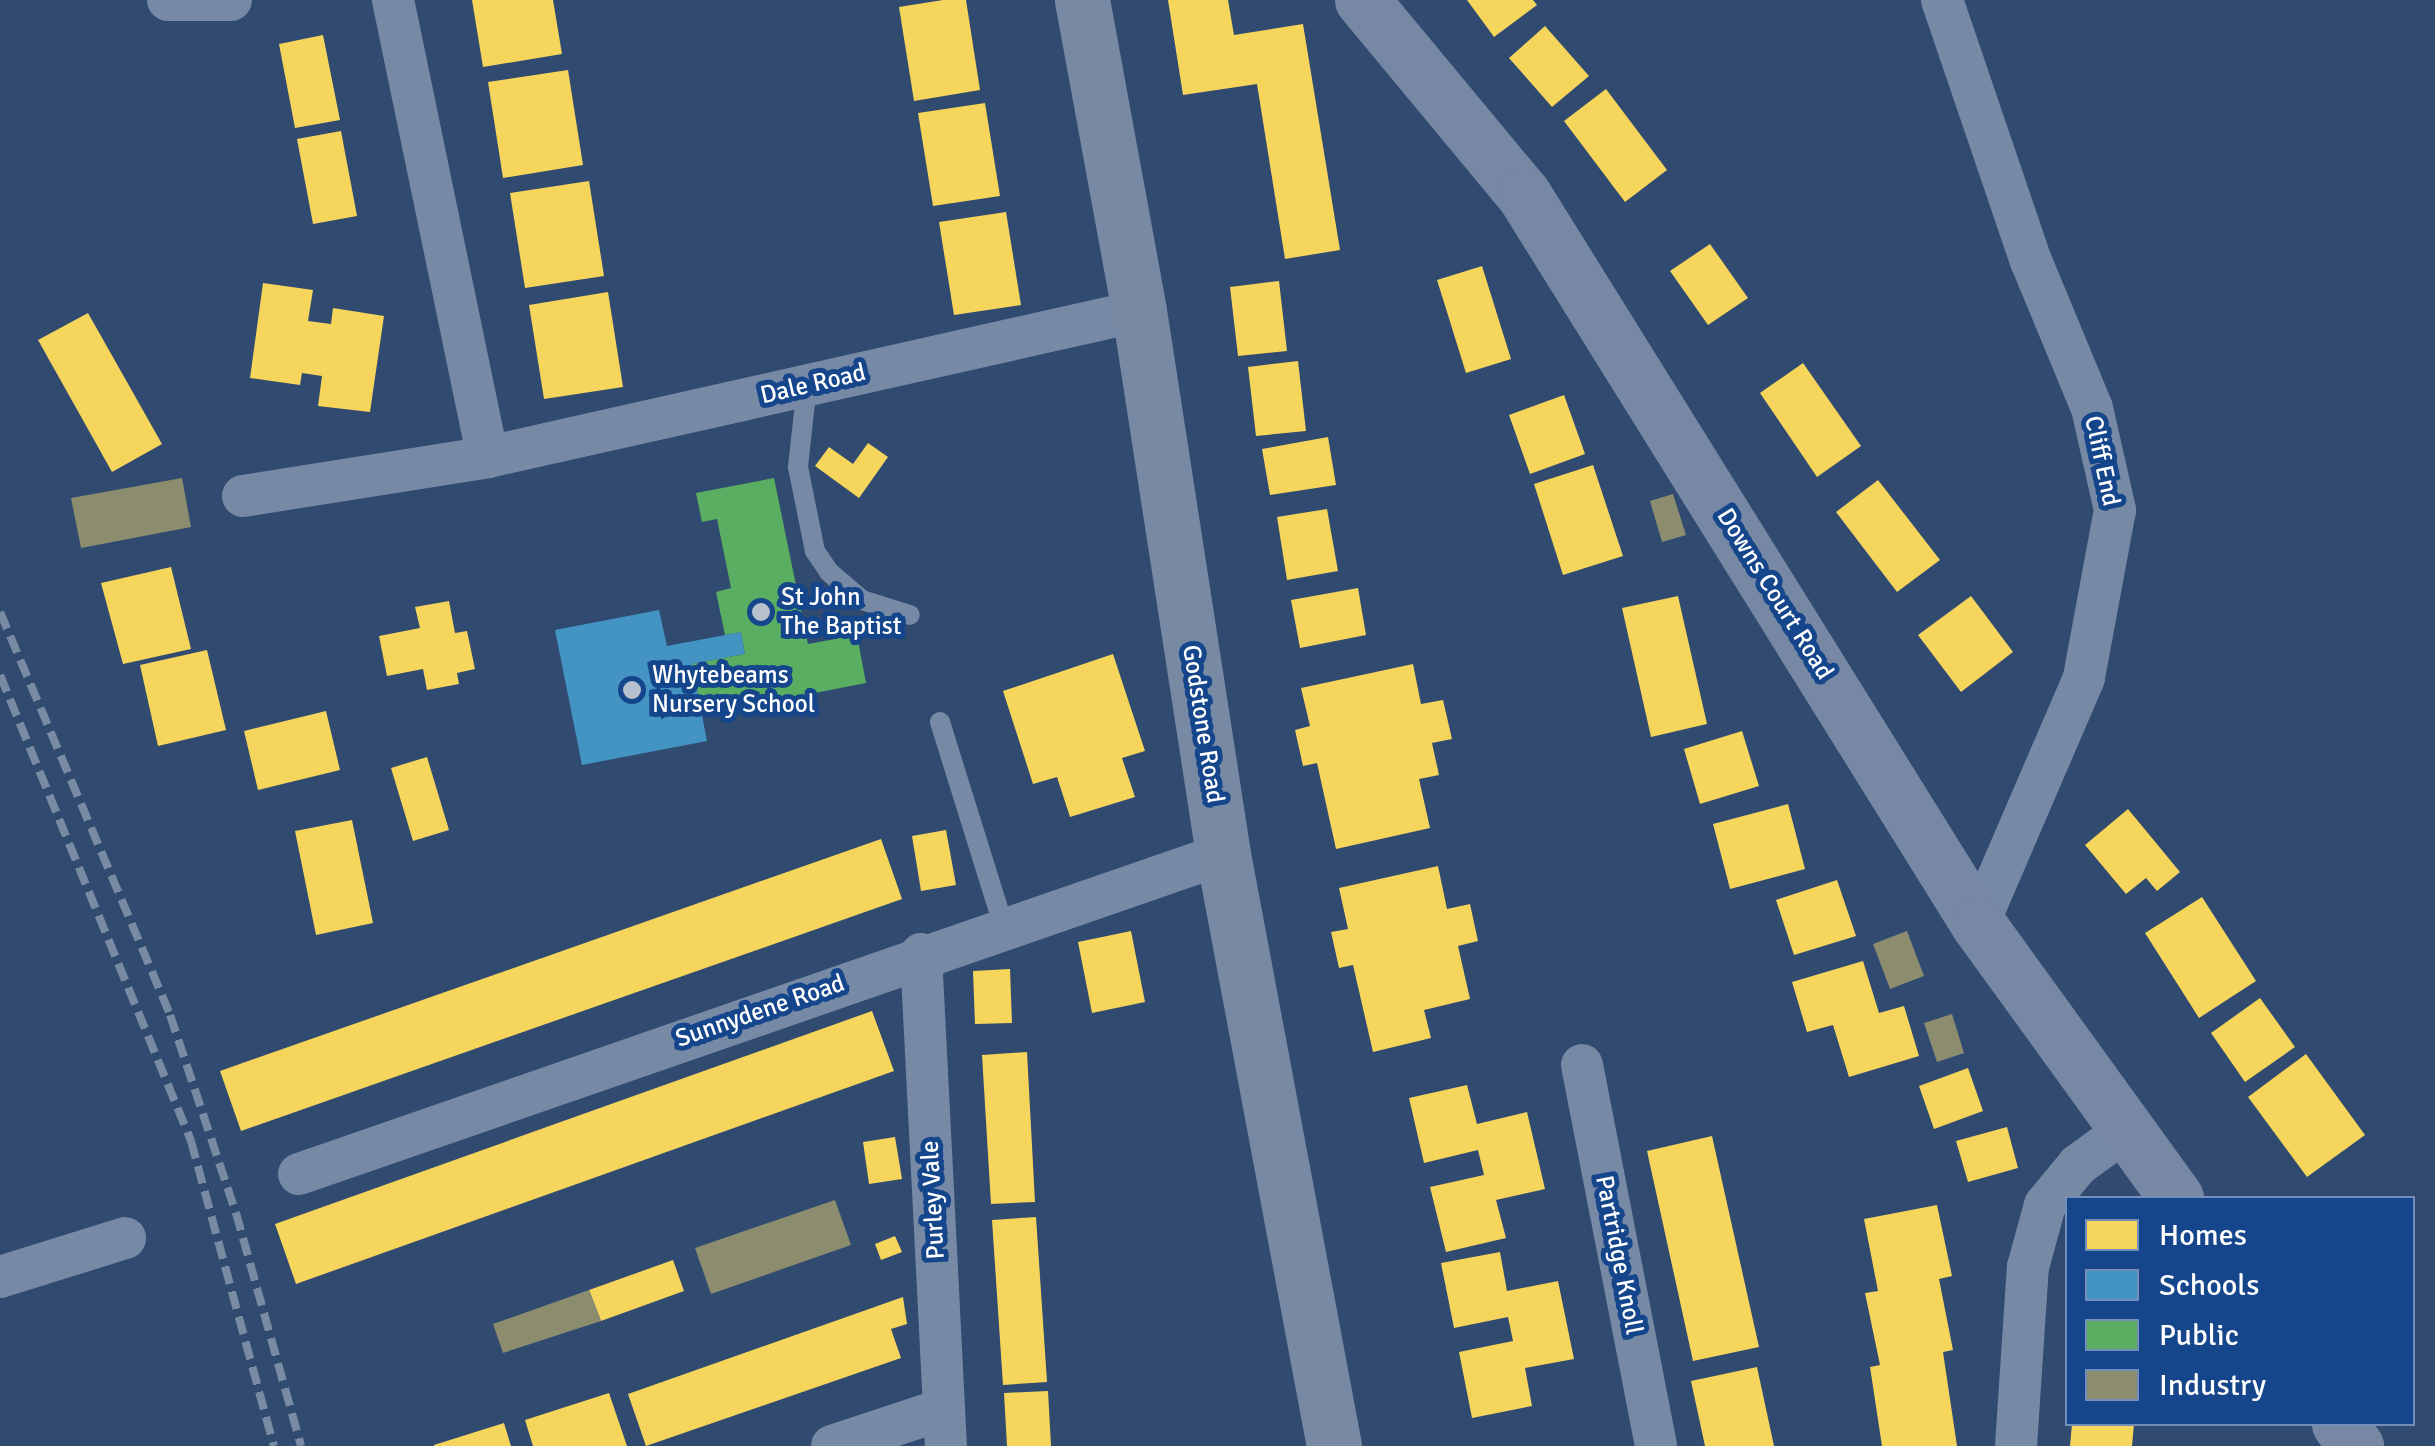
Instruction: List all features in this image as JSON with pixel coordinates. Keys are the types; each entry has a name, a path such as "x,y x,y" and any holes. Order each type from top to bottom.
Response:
{"highway":[{"name":"Godstone Road","path":"1082,0 1138,310 1223,854 1334,1446"}],"main road":[{"name":"Downs Court Road","path":"1362,0 1524,194 1978,924 2175,1196"},
{"path":"2341,1426 2356,1446"}],"street":[{"path":"168,0 232,0"},
{"path":"393,0 488,458"},
{"name":"Cliff End","path":"1942,0 2032,262 2092,408 2115,510 2084,678 1978,924"},
{"name":"Dale Road","path":"243,496 488,458 1138,310"},
{"name":"Sunnydene Road","path":"299,1174 921,954 1223,854"},
{"name":"Purley Vale","path":"921,954 945,1427"},
{"name":"Partridge Knoll","path":"1582,1065 1656,1446"},
{"path":"2016,1446 2028,1268 2045,1205 2078,1166 2126,1130"},
{"path":"0,1276 125,1238"},
{"path":"832,1446 945,1427"}],"lane":[{"path":"807,385 798,468 815,550 841,585 862,600 910,615"},
{"path":"940,722 1004,927"}],"building: Homes":[{"path":"472,0 553,0 562,54 483,67"},
{"path":"966,0 980,90 914,101 899,7"},
{"path":"1168,0 1228,0 1234,35 1303,24 1340,250 1285,259 1257,84 1183,95"},
{"path":"1467,0 1533,0 1537,5 1494,37"},
{"path":"1545,26 1589,76 1552,107 1509,58"},
{"path":"323,35 340,120 295,128 279,44"},
{"path":"568,70 583,165 503,178 488,82"},
{"path":"1606,89 1667,170 1625,202 1564,121"},
{"path":"985,103 1000,196 933,206 918,113"},
{"path":"341,131 357,216 313,224 297,139"},
{"path":"589,181 604,276 525,288 510,193"},
{"path":"1006,212 1021,305 954,315 939,222"},
{"path":"1710,244 1748,298 1708,325 1670,271"},
{"path":"1482,266 1511,359 1466,373 1437,280"},
{"path":"1279,281 1287,351 1238,356 1230,287"},
{"path":"263,283 313,290 308,321 331,324 333,308 384,316 370,412 318,406 322,376 302,373 300,385 250,378"},
{"path":"608,292 623,387 544,399 529,305"},
{"path":"88,313 162,444 112,472 38,340"},
{"path":"1298,361 1306,431 1256,436 1248,367"},
{"path":"1803,363 1861,446 1817,477 1760,393"},
{"path":"1564,395 1585,454 1530,474 1509,415"},
{"path":"1328,437 1336,485 1270,495 1262,449"},
{"path":"868,443 888,457 859,498 815,466 829,447 853,464"},
{"path":"1593,465 1623,556 1563,575 1534,484"},
{"path":"1878,480 1940,560 1897,592 1836,512"},
{"path":"1327,509 1338,571 1287,580 1277,517"},
{"path":"171,567 191,649 123,664 101,583"},
{"path":"1358,588 1366,635 1300,648 1291,600"},
{"path":"1678,596 1707,724 1651,737 1622,608"},
{"path":"1971,596 2013,652 1961,692 1918,635"},
{"path":"449,601 455,633 467,631 475,669 457,673 459,684 427,690 423,669 387,676 379,636 420,628 415,607"},
{"path":"207,650 226,730 158,746 140,665"},
{"path":"1113,654 1145,751 1122,758 1135,797 1070,817 1057,777 1033,784 1003,691"},
{"path":"1413,664 1421,704 1443,700 1452,739 1432,743 1439,775 1419,779 1430,828 1336,849 1317,763 1303,766 1295,730 1310,726 1301,688"},
{"path":"326,711 340,770 258,790 244,731"},
{"path":"1742,731 1759,786 1700,804 1684,749"},
{"path":"427,757 449,830 413,841 391,768"},
{"path":"1788,804 1805,869 1730,889 1713,824"},
{"path":"2128,809 2180,872 2157,891 2146,878 2126,894 2085,845"},
{"path":"352,820 373,923 316,935 295,831"},
{"path":"946,830 956,885 921,891 912,836"},
{"path":"881,839 902,899 241,1131 220,1071"},
{"path":"1438,866 1447,909 1470,904 1478,941 1458,946 1470,999 1424,1010 1431,1038 1373,1052 1353,965 1339,968 1331,932 1348,929 1339,888"},
{"path":"1837,880 1856,936 1794,955 1776,900"},
{"path":"2202,897 2256,981 2199,1018 2145,933"},
{"path":"1131,931 1145,1002 1092,1013 1078,942"},
{"path":"1863,961 1879,1013 1904,1006 1919,1056 1849,1077 1833,1025 1807,1032 1792,982"},
{"path":"1010,969 1012,1023 975,1024 973,971"},
{"path":"2260,998 2295,1047 2245,1082 2211,1033"},
{"path":"872,1011 894,1071 296,1284 275,1224"},
{"path":"1027,1052 1035,1202 991,1204 982,1055"},
{"path":"2306,1054 2365,1135 2307,1177 2248,1097"},
{"path":"1968,1068 1983,1111 1934,1129 1919,1086"},
{"path":"1467,1085 1477,1124 1527,1112 1545,1189 1496,1200 1506,1238 1446,1252 1430,1187 1484,1175 1478,1150 1424,1163 1409,1098"},
{"path":"2007,1127 2018,1168 1968,1182 1956,1141"},
{"path":"1712,1136 1759,1347 1693,1361 1647,1151"},
{"path":"895,1137 902,1179 869,1184 863,1142"},
{"path":"1937,1205 1952,1276 1939,1279 1953,1350 1943,1352 1957,1446 1882,1446 1870,1367 1880,1365 1865,1293 1878,1291 1864,1219"},
{"path":"1036,1217 1047,1382 1003,1385 992,1220"},
{"path":"895,1236 902,1252 881,1260 875,1244"},
{"path":"1500,1252 1507,1291 1558,1281 1574,1359 1525,1368 1532,1406 1472,1418 1459,1352 1513,1341 1508,1317 1454,1328 1441,1263"},
{"path":"673,1260 684,1291 601,1321 589,1290"},
{"path":"903,1297 907,1324 891,1329 901,1358 646,1446 628,1394"},
{"path":"1757,1367 1774,1446 1705,1446 1691,1381"},
{"path":"1048,1391 1051,1446 1007,1446 1004,1393"},
{"path":"609,1393 627,1446 533,1446 525,1420"},
{"path":"504,1423 511,1446 434,1446 434,1445"},
{"path":"2072,1426 2134,1426 2132,1446 2070,1446"}],"building: Schools":[{"name":"Whytebeams Nursery School","path":"659,610 667,646 741,632 745,654 692,664 707,741 582,765 555,630"}],"building: Public":[{"name":"St John The Baptist","path":"774,478 808,644 857,635 866,683 702,715 692,664 745,654 741,632 725,635 716,592 731,588 717,519 702,522 696,493"}],"building: Industry":[{"path":"182,478 191,527 81,548 71,498"},
{"path":"1673,494 1686,535 1662,542 1650,501"},
{"path":"1907,931 1924,976 1890,989 1873,944"},
{"path":"1952,1014 1964,1053 1937,1062 1924,1023"},
{"path":"835,1200 851,1245 711,1294 695,1248"},
{"path":"589,1290 601,1321 503,1353 493,1324"}],"railway":[{"path":"0,612 170,1015 236,1213 301,1446"},
{"path":"0,675 191,1141 274,1446"}],"place":[{"name":"St John The Baptist","path":"761,612"},
{"name":"Whytebeams Nursery School","path":"632,690"}]}
